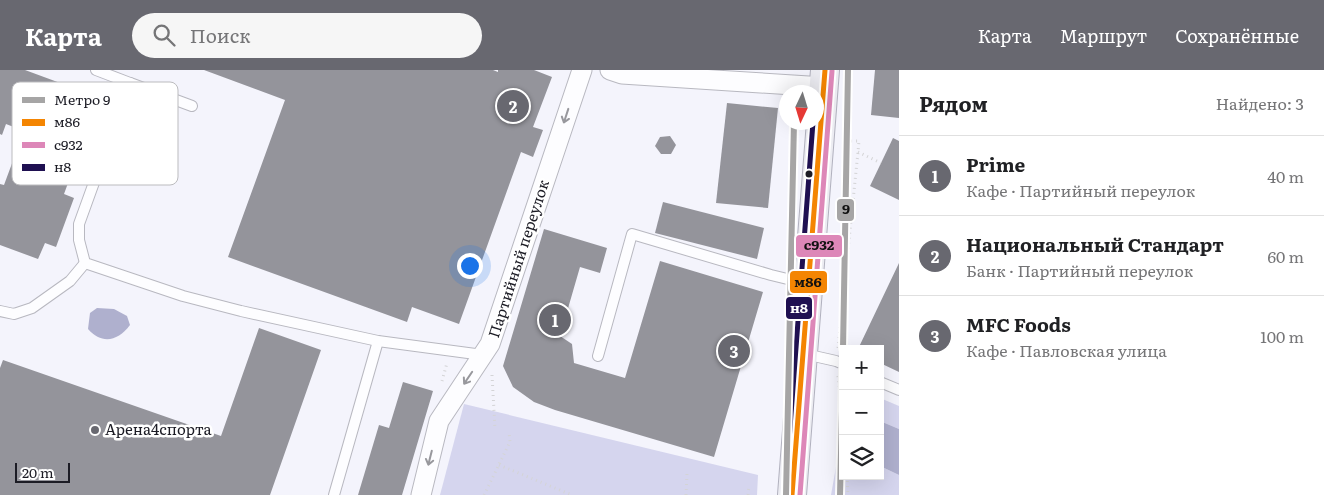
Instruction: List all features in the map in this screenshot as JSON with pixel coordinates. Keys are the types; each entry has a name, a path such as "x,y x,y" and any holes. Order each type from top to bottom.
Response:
{"main road":[{"path":"792,495 825,78"}],"street":[{"name":"Партийный переулок","path":"421,495 439,421 487,349 582,70"},
{"path":"610,70 622,74 825,78"}],"lane":[{"path":"96,70 127,82"},
{"path":"178,101 192,106"},
{"path":"85,262 79,240 80,224 94,185"},
{"path":"598,356 632,234 771,275 809,284"},
{"path":"0,311 14,314 32,308 70,281 85,262"},
{"path":"85,262 200,300 241,311 378,341 487,349"},
{"path":"334,495 378,341"},
{"path":"804,354 839,362"},
{"path":"884,384 899,390"}],"path":[{"path":"841,345 859,141 847,141"},
{"path":"858,152 881,163"},
{"path":"487,349 495,429"},
{"path":"484,495 510,442 510,432"},
{"path":"499,464 572,495"},
{"path":"686,495 687,474"},
{"path":"847,480 848,495"},
{"path":"748,495 749,486"}],"shaded area":[{"path":"97,308 114,309 127,316 130,325 115,338 104,339 93,334 88,329 90,313"},
{"path":"884,400 899,406 899,429 884,423"},
{"path":"464,404 758,475 757,495 440,495"},
{"path":"884,423 899,429 899,475 884,468"},
{"path":"839,457 839,480 884,480 884,468 899,475 899,495 831,495"}],"building":[{"path":"0,70 25,70 58,82 12,82 12,126 6,124 2,135 0,134"},
{"path":"204,70 493,70 498,72 498,70 534,70 552,77 533,127 543,130 533,157 521,152 459,324 412,307 407,322 228,257 285,100"},
{"path":"875,70 899,70 899,118 871,115"},
{"path":"727,103 778,108 768,208 716,203"},
{"path":"670,136 676,145 671,154 661,154 655,146 660,137"},
{"path":"893,138 899,141 899,200 870,186"},
{"path":"12,163 12,185 67,185 64,194 74,198 56,247 45,243 38,259 0,245 0,184 4,185"},
{"path":"663,202 764,228 757,259 655,233"},
{"path":"544,229 607,248 600,273 580,267 560,336 572,344 574,363 625,378 660,261 763,292 714,457 555,410 534,402 513,387 503,366"},
{"path":"899,263 899,372 884,365 884,345 860,345"},
{"path":"259,328 321,350 270,495 0,495 0,368 3,360 221,436"},
{"path":"403,382 433,391 402,495 358,495 379,425 389,428"}],"metro line":[{"name":"9","path":"843,345 848,70"},
{"name":"9","path":"786,495 794,130"},
{"name":"9","path":"840,495 842,390"}],"transit line":[{"name":"м86","path":"792,495 825,70"},
{"name":"с932","path":"800,495 832,71"},
{"name":"н8","path":"785,494 812,130"}],"place":[{"name":"Национальный Стандарт","path":"513,106"},
{"name":"Prime","path":"555,320"},
{"name":"MFC Foods","path":"734,351"},
{"name":"Арена4спорта","path":"95,430"}]}
